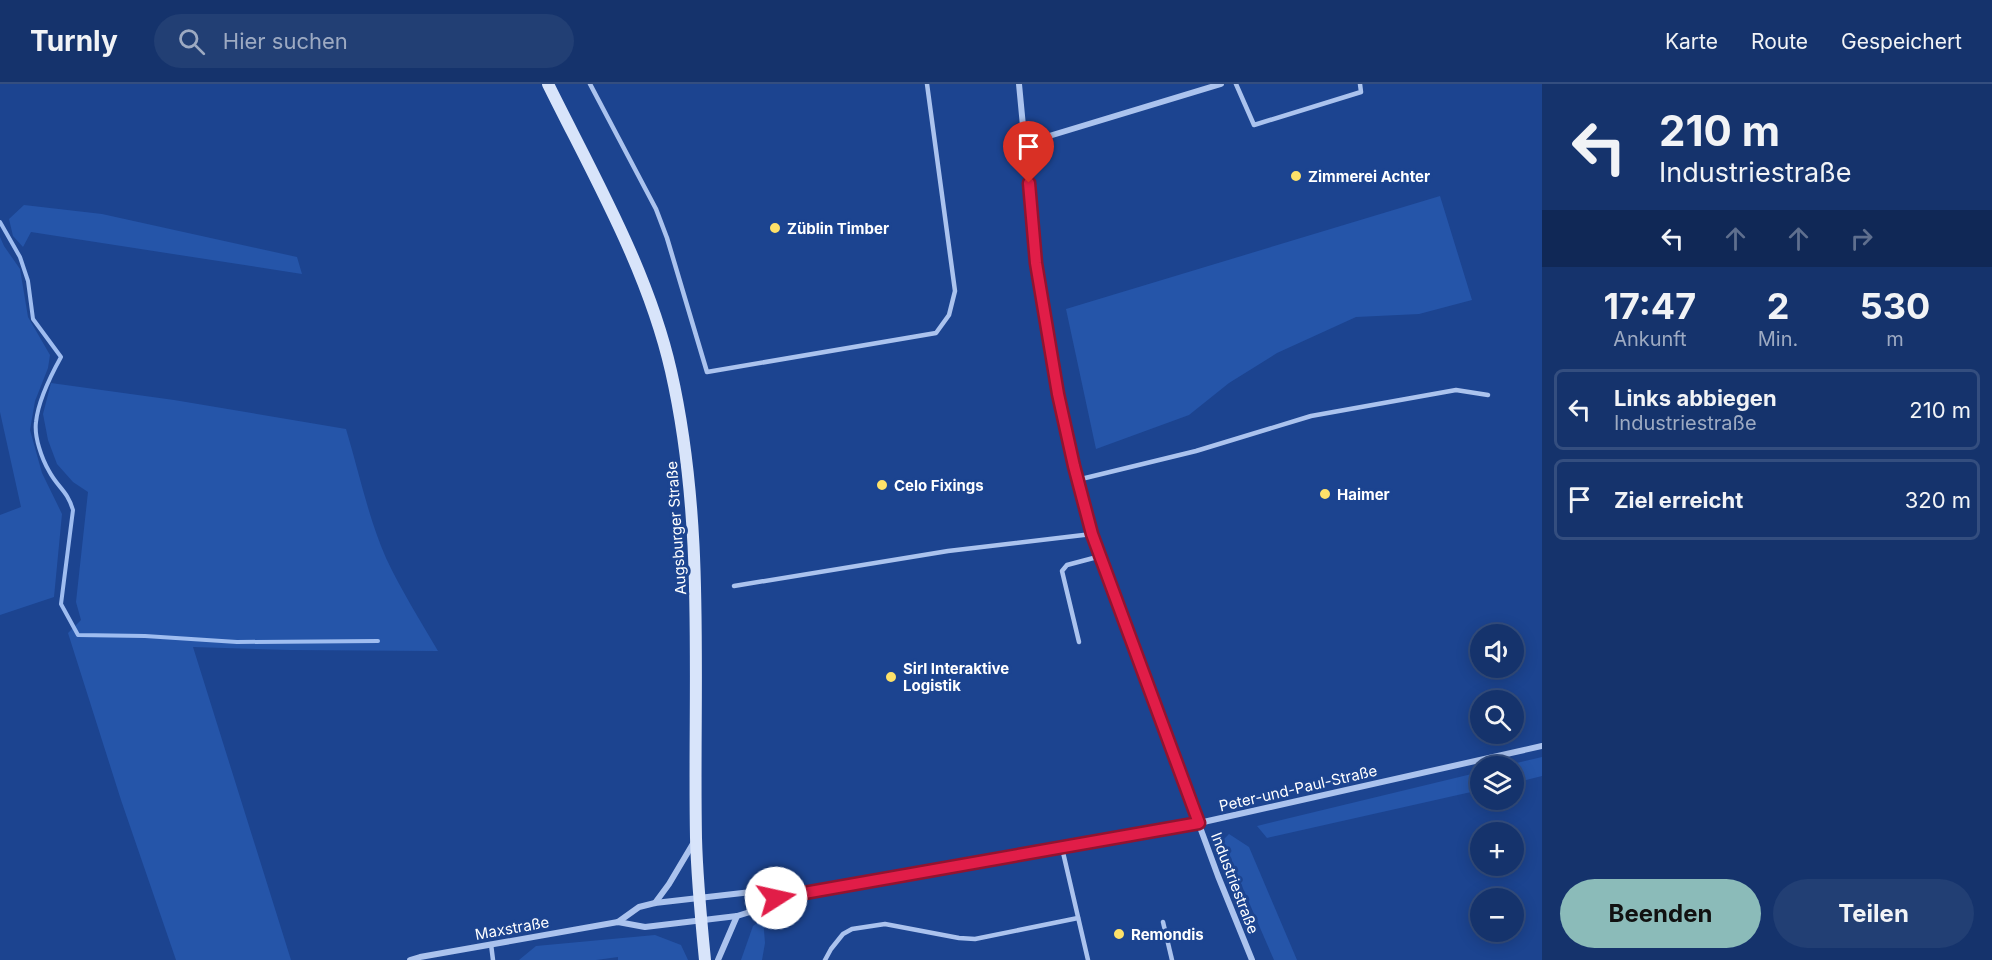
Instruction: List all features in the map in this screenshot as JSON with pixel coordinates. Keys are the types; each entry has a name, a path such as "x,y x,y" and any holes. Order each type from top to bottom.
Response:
{"main road":[{"name":"Augsburger Straße","path":"548,84 623,234 653,309 671,370 684,436 692,508 696,605 696,839 705,960"}],"street":[{"name":"Industriestraße","path":"1019,84 1036,263 1058,394 1077,480 1092,534 1218,876 1252,960"},
{"path":"1026,143 1221,84"},
{"name":"Peter-und-Paul-Straße","path":"699,898 760,891 776,898 1062,848 1199,823 1542,746"},
{"path":"655,903 696,839"},
{"name":"Maxstraße","path":"618,922 639,907 699,898"},
{"name":"Peter-und-Paul-Straße","path":"701,921 737,916 769,906 776,898"},
{"path":"718,960 737,916"},
{"name":"Maxstraße","path":"410,960 618,922 645,927 701,921"}],"lane":[{"path":"590,84 656,209 668,238 706,372 936,333 949,315 955,291 927,84"},
{"path":"1236,84 1254,125 1361,92 1360,84"},
{"path":"1077,480 1196,451 1311,416 1456,390 1488,395"},
{"path":"734,586 948,551 1092,534"},
{"path":"1079,642 1062,571 1067,565 1101,556"},
{"path":"1062,848 1088,960"},
{"path":"825,960 843,934 852,929 885,924 975,939 1078,918"},
{"path":"1163,922 1172,960"},
{"path":"491,944 493,960"}],"shaded area":[{"path":"1440,196 1472,300 1419,314 1356,317 1277,353 1229,383 1189,415 1096,449 1066,309"},
{"path":"24,205 102,214 297,257 302,274 31,232 23,247 13,236 9,219"},
{"path":"0,237 20,269 28,317 50,355 48,368 35,401 30,430 42,473 62,514 54,597 0,615 0,515 21,507 0,412"},
{"path":"51,383 174,400 346,429 369,511 386,558 438,651 193,647 291,960 176,960 121,800 68,633 81,620 76,602 88,492 73,482 57,464 48,440 43,414"},
{"path":"1542,757 1542,776 1524,780 1524,761"},
{"path":"1470,774 1470,792 1267,838 1257,826"},
{"path":"1229,834 1249,847 1297,960 1274,960 1235,870 1221,862 1217,846"},
{"path":"763,918 765,943 762,960 741,960 753,926"},
{"path":"655,935 681,945 688,960 618,960 618,957 596,960 519,960 536,946"}],"waterway":[{"path":"0,222 20,257 28,281 33,319 61,357 42,397 36,428 37,441 44,460 73,510 61,604 78,635 145,636 237,642 378,641"}],"place":[{"name":"Zimmerei Achter","path":"1296,176"},
{"name":"Züblin Timber","path":"775,228"},
{"name":"Celo Fixings","path":"882,485"},
{"name":"Haimer","path":"1325,494"},
{"name":"Sirl Interaktive Logistik","path":"891,677"},
{"name":"Remondis","path":"1119,934"}],"route":[{"path":"776,898 1199,823 1092,534 1058,394 1036,263 1029,183"}]}
